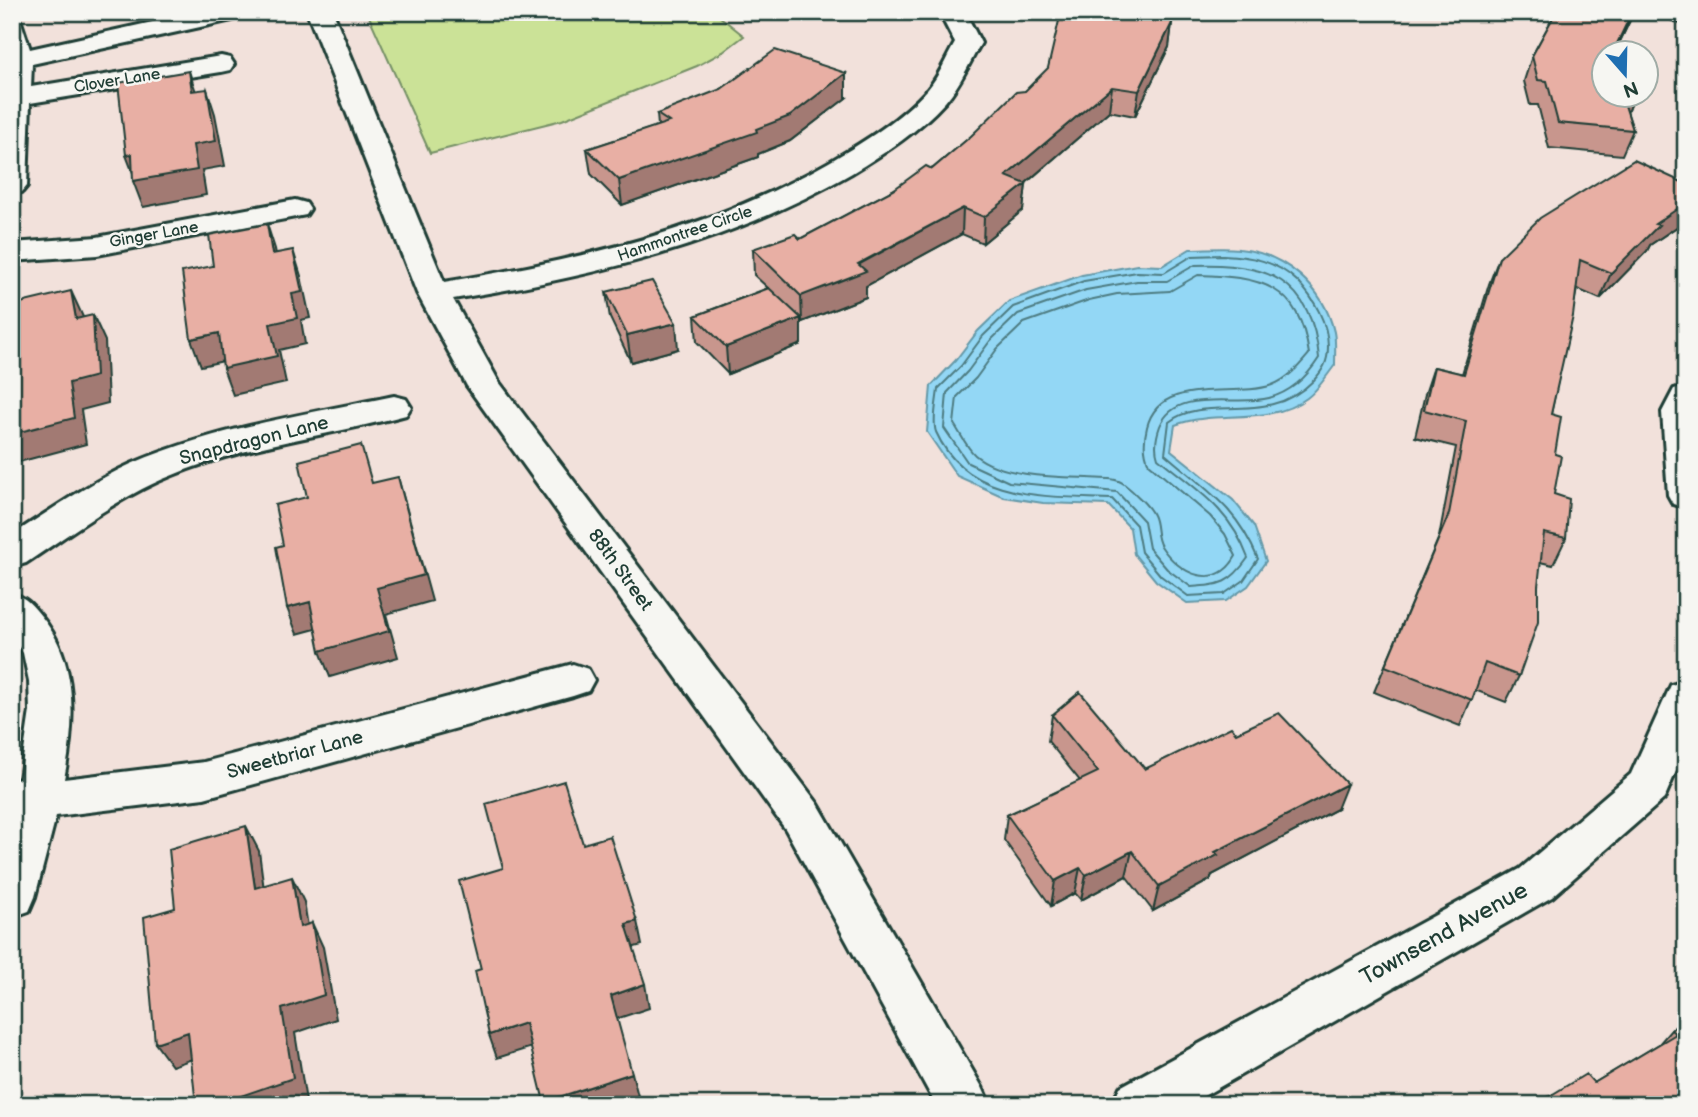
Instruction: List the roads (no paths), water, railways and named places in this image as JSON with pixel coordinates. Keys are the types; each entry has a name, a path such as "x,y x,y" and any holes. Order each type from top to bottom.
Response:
{"street":[{"path":"15,59 89,46 232,12"},
{"name":"88th Street","path":"320,12 433,293 484,386 802,817 964,1105"},
{"name":"Hammontree Circle","path":"433,293 510,282 585,267 656,247 746,215 834,173 915,115 944,85 968,43 952,12"},
{"path":"12,27 15,59 12,187"},
{"name":"Clover Lane","path":"15,98 221,64"},
{"name":"Ginger Lane","path":"12,252 97,246 295,209"},
{"path":"1686,397 1679,412 1686,495"},
{"name":"Snapdragon Lane","path":"12,553 96,501 158,467 230,443 394,407"},
{"path":"12,608 43,650 53,697 50,738 25,797 12,897"},
{"name":"Sweetbriar Lane","path":"25,797 58,798 204,780 573,680"},
{"name":"Townsend Avenue","path":"1138,1105 1536,883 1648,786 1686,697"}],"water":[{"path":"1221,248 1256,252 1271,257 1300,275 1321,301 1329,316 1334,332 1335,365 1311,395 1292,407 1259,415 1191,420 1175,425 1171,450 1233,500 1254,526 1266,561 1248,586 1226,601 1187,603 1156,581 1134,554 1130,528 1108,505 1043,503 1004,497 957,476 927,432 931,386 978,331 1009,301 1082,275 1137,265 1162,266 1190,249"}]}
